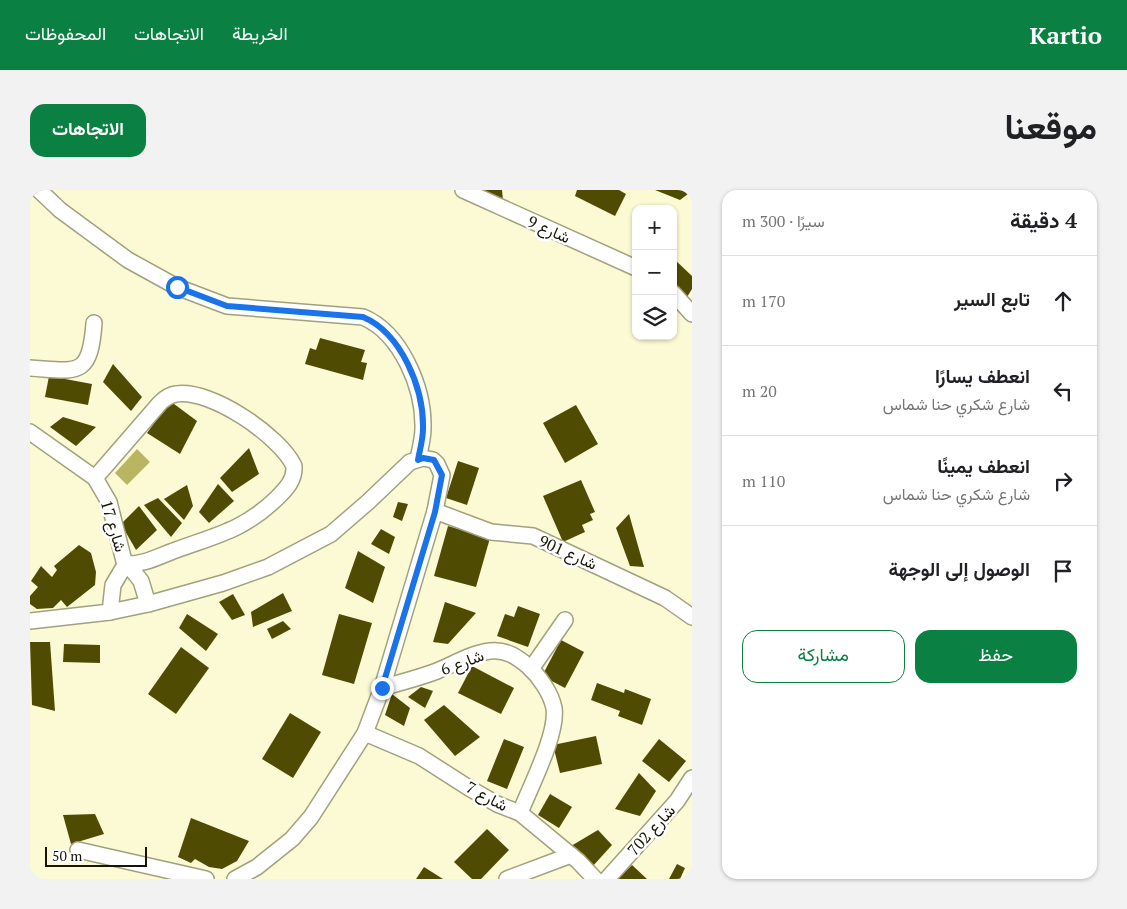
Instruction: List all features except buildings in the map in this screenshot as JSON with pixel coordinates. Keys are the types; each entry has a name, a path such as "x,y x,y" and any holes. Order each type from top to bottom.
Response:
{"street":[{"path":"39,190 60,210 128,260 177,287 227,306 363,317 376,323 395,342 410,373 419,399 423,428 418,460"},
{"name":"شارع 9","path":"463,190 632,266"},
{"path":"675,295 692,314"},
{"path":"30,368 77,370 84,366 90,352 94,323"},
{"path":"95,478 160,402 177,393 190,394 219,404 258,427 283,450 294,466 292,480 282,493 256,517 239,528 144,562 125,565"},
{"name":"شارع 17","path":"30,432 95,478 109,502 125,565"},
{"path":"30,620 110,612 223,584 300,552 330,534 410,462 423,458 434,460 442,475 435,512 382,688 365,732 311,816 292,839 257,867 235,879"},
{"name":"شارع 901","path":"435,512 491,532 532,536 665,598 692,617"},
{"path":"125,565 129,566 141,581 148,604"},
{"path":"110,612 113,585 125,565"},
{"path":"531,669 565,620"},
{"name":"شارع 6","path":"382,688 420,678 478,653 493,650 517,657 531,669 549,695 554,707 554,722 550,738 520,813"},
{"name":"شارع 7","path":"365,732 419,756 497,804 520,813 571,855 595,879"},
{"name":"شارع 702","path":"607,879 677,801 692,778"},
{"path":"78,850 206,879"},
{"path":"507,879 571,855"}],"shaded area":[{"path":"137,449 150,462 127,485 115,473"}],"route":[{"path":"177,287 227,306 363,317 376,323 395,342 410,373 419,399 423,428 418,460 423,458 434,460 438,464 442,475 435,512 382,688"}]}
